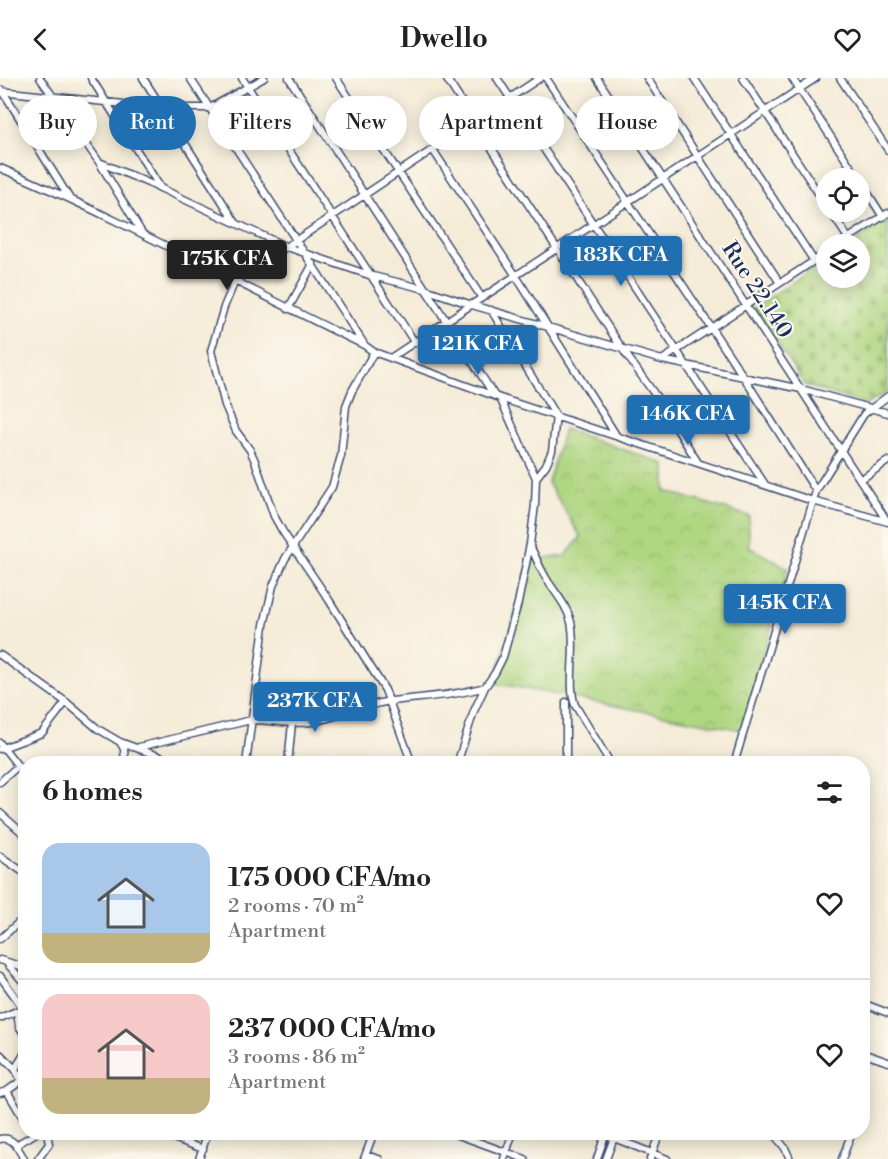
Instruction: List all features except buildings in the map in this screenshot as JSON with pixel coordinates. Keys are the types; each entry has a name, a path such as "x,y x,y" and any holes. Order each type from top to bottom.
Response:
{"street":[{"path":"40,78 52,96"},
{"path":"91,78 160,188"},
{"path":"143,78 154,96"},
{"path":"190,78 208,105"},
{"path":"242,78 415,343"},
{"path":"233,96 264,78"},
{"path":"289,78 497,396 536,478 530,544 518,603 503,657 495,673 484,687 459,756"},
{"path":"336,78 482,298"},
{"path":"446,78 458,96"},
{"path":"497,78 509,96"},
{"path":"513,96 540,78"},
{"path":"546,78 745,379 816,491"},
{"name":"Rue 22.140","path":"597,78 888,522"},
{"path":"647,78 780,283"},
{"path":"662,360 814,261 694,78"},
{"path":"743,78 816,189"},
{"path":"792,78 851,168"},
{"path":"392,357 816,78"},
{"path":"840,78 888,150"},
{"path":"1,90 52,96"},
{"path":"1,90 70,199"},
{"path":"97,101 109,102"},
{"path":"90,150 143,234"},
{"path":"189,150 237,223"},
{"path":"238,150 364,345"},
{"path":"409,756 390,701 357,643 274,516 250,450 236,431 225,405 211,351 224,307 235,281 433,150 616,435"},
{"path":"493,150 623,350 651,388 697,462"},
{"path":"545,150 765,484"},
{"path":"99,162 287,247 369,275 425,289 623,350 688,367 801,389 888,413"},
{"path":"0,168 143,234 374,352 556,416 813,501 888,522"},
{"path":"854,234 885,215 870,195"},
{"path":"288,309 313,264"},
{"path":"491,310 556,416 552,451 546,465 536,478"},
{"path":"247,756 264,625 273,586 293,546 332,487 341,456 346,406 374,352"},
{"path":"736,756 816,491 840,450 869,408 888,396"},
{"path":"860,480 888,461"},
{"path":"530,544 540,568 567,609 571,621 573,635 572,698 607,756"},
{"path":"1,657 66,702 98,729 120,742 160,756"},
{"path":"138,747 251,720 312,722 390,701 434,697 484,687"},
{"path":"0,782 18,766 1,746 42,733 66,702"},
{"path":"566,702 567,756"},
{"path":"289,756 292,723"},
{"path":"120,742 124,756"},
{"path":"0,813 18,829"},
{"path":"0,856 18,868"},
{"path":"0,939 18,923"},
{"path":"3,961 18,965"},
{"path":"3,961 18,977"},
{"path":"0,976 18,1003"},
{"path":"870,1007 888,1013"},
{"path":"0,1018 18,1011"},
{"path":"0,1054 18,1076"},
{"path":"870,1056 888,1062"},
{"path":"15,1070 18,1065"},
{"path":"18,1083 3,1092 18,1112"},
{"path":"0,1139 8,1138 16,1145 24,1159"},
{"path":"16,1145 24,1140"},
{"path":"38,1159 49,1144 48,1140"},
{"path":"179,1140 203,1149"},
{"path":"199,1159 206,1140"},
{"path":"371,1140 365,1157 379,1159"},
{"path":"468,1140 505,1156 525,1159"},
{"path":"505,1156 510,1140"},
{"path":"597,1159 603,1140"},
{"path":"606,1159 613,1140"},
{"path":"624,1140 651,1156 667,1159"},
{"path":"651,1156 657,1140"},
{"path":"778,1140 790,1159"},
{"path":"843,1159 849,1140"}],"green space":[{"path":"888,220 888,391 866,405 805,385 754,308 816,267 816,288 870,288 870,234 866,234"},
{"path":"564,429 665,464 665,491 749,516 749,547 788,568 742,730 494,683 531,559 565,556 581,537 548,483"}]}
